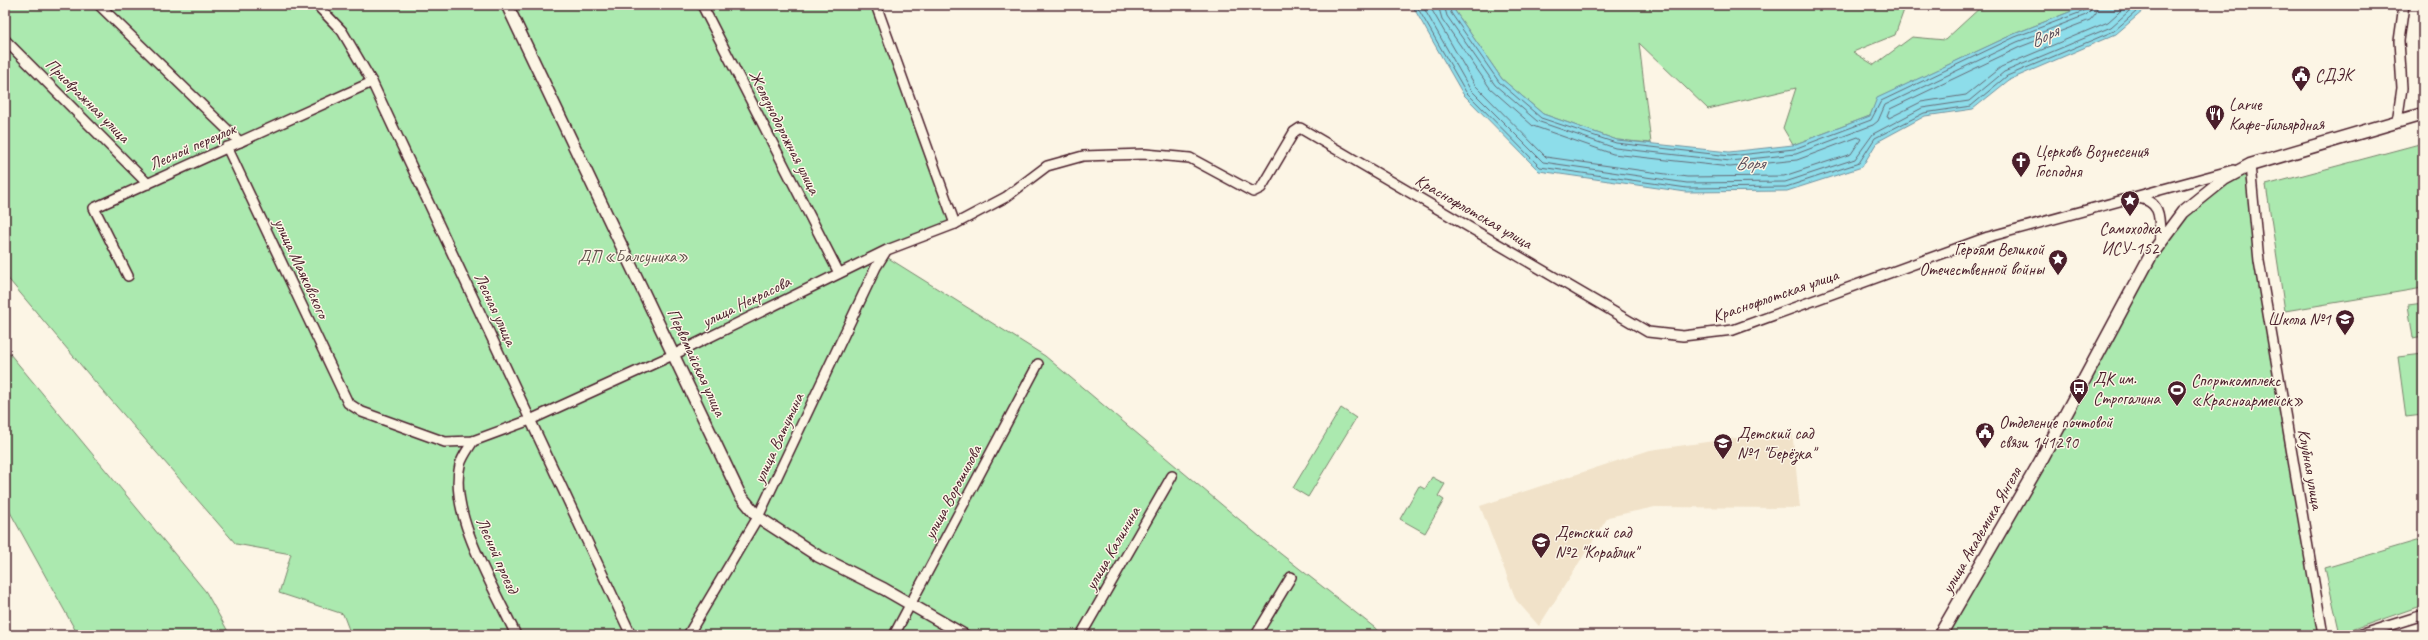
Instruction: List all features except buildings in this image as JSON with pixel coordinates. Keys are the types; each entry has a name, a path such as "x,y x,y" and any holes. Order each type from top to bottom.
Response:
{"main road":[{"name":"улица Академика Янгеля","path":"1940,635 2039,464 2122,307 2160,243 2183,212 2224,179 2250,165 2423,114"}],"street":[{"path":"99,5 240,142"},
{"name":"Лесная улица","path":"317,5 342,31 372,82 631,635"},
{"name":"Первомайская улица","path":"507,5 675,354 740,495 758,517 818,556 911,604 964,635"},
{"name":"Железнодорожная улица","path":"702,5 839,273"},
{"path":"876,5 955,224"},
{"path":"2397,122 2402,88 2399,41 2404,5"},
{"name":"Приовражная улица","path":"5,40 148,184"},
{"name":"Лесной переулок","path":"128,276 94,208 372,82"},
{"name":"улица Некрасова","path":"348,403 362,412 445,442 473,441 530,420 675,354 888,250 955,224 1006,197 1047,166 1083,156 1145,154 1190,158 1248,189 1257,191 1261,188 1294,132 1300,128"},
{"name":"Краснофлотская улица","path":"1300,128 1648,332 1683,336 1733,330 1988,238 2250,165"},
{"name":"улица Маяковского","path":"227,147 348,403"},
{"name":"Клубная улица","path":"2250,165 2259,261 2323,635"},
{"path":"2136,198 2145,199 2154,204 2158,212 2160,243"},
{"name":"улица Ватутина","path":"688,635 758,517 876,267 888,250"},
{"name":"улица Ворошилова","path":"894,635 1038,364"},
{"name":"Лесной проезд","path":"473,441 460,465 461,503 467,530 516,635"},
{"name":"улица Калинина","path":"1081,635 1172,476"},
{"path":"1256,635 1291,577"},
{"path":"2359,635 2423,615"}],"shaded area":[{"path":"1792,430 1800,508 1655,507 1608,517 1539,626 1516,600 1480,506 1650,450"}],"green space":[{"name":"ДП «Балсуниха»","path":"5,5 878,5 955,219 885,256 1045,356 1272,547 1384,635 351,635 343,614 279,593 291,554 236,544 90,376 5,275"},
{"path":"1453,5 1901,5 1905,7 1895,35 1853,52 1874,65 1912,37 1945,40 1983,5 2087,5 2014,34 1878,98 1870,116 1793,145 1783,128 1796,88 1708,109 1639,43 1651,143 1617,140 1543,114 1502,79 1455,11"},
{"path":"2423,143 2423,288 2285,311 2266,185"},
{"name":"Спорткомплекс «Красноармейск»","path":"2250,165 2259,261 2323,635 1940,635 2151,255 2183,212"},
{"path":"2423,303 2423,336 2413,338 2408,305"},
{"path":"5,348 206,592 230,635 78,635 5,503"},
{"path":"2423,354 2423,415 2406,417 2398,357"},
{"path":"1341,408 1356,418 1308,497 1293,488"},
{"path":"1432,477 1445,484 1438,496 1444,500 1425,533 1400,519 1419,486 1425,489"},
{"path":"2423,539 2423,605 2340,634 2325,568"}],"water":[{"name":"Воря","path":"1412,5 1453,5 1455,11 1502,79 1543,114 1617,140 1729,152 1793,145 1870,116 1877,98 2014,34 2087,5 2150,5 2116,34 2009,80 1973,109 1925,116 1877,142 1862,167 1787,191 1686,192 1539,171 1463,94"}],"place":[{"name":"СДЭК","path":"2301,92"},
{"name":"Larue Кафе-бильярдная","path":"2215,131"},
{"name":"Церковь Вознесения Господня","path":"2021,178"},
{"name":"Самоходка ИСУ-152","path":"2130,217"},
{"name":"Героям Великой Отечественной войны","path":"2058,276"},
{"name":"Школа №1","path":"2345,336"},
{"name":"ДК им. Строгалина","path":"2079,405"},
{"name":"Спорткомплекс «Красноармейск»","path":"2177,407"},
{"name":"Отделение почтовой связи 141290","path":"1985,449"},
{"name":"Детский сад №1 \"Берёзка\"","path":"1723,460"},
{"name":"Детский сад №2 \"Кораблик\"","path":"1541,559"}]}
